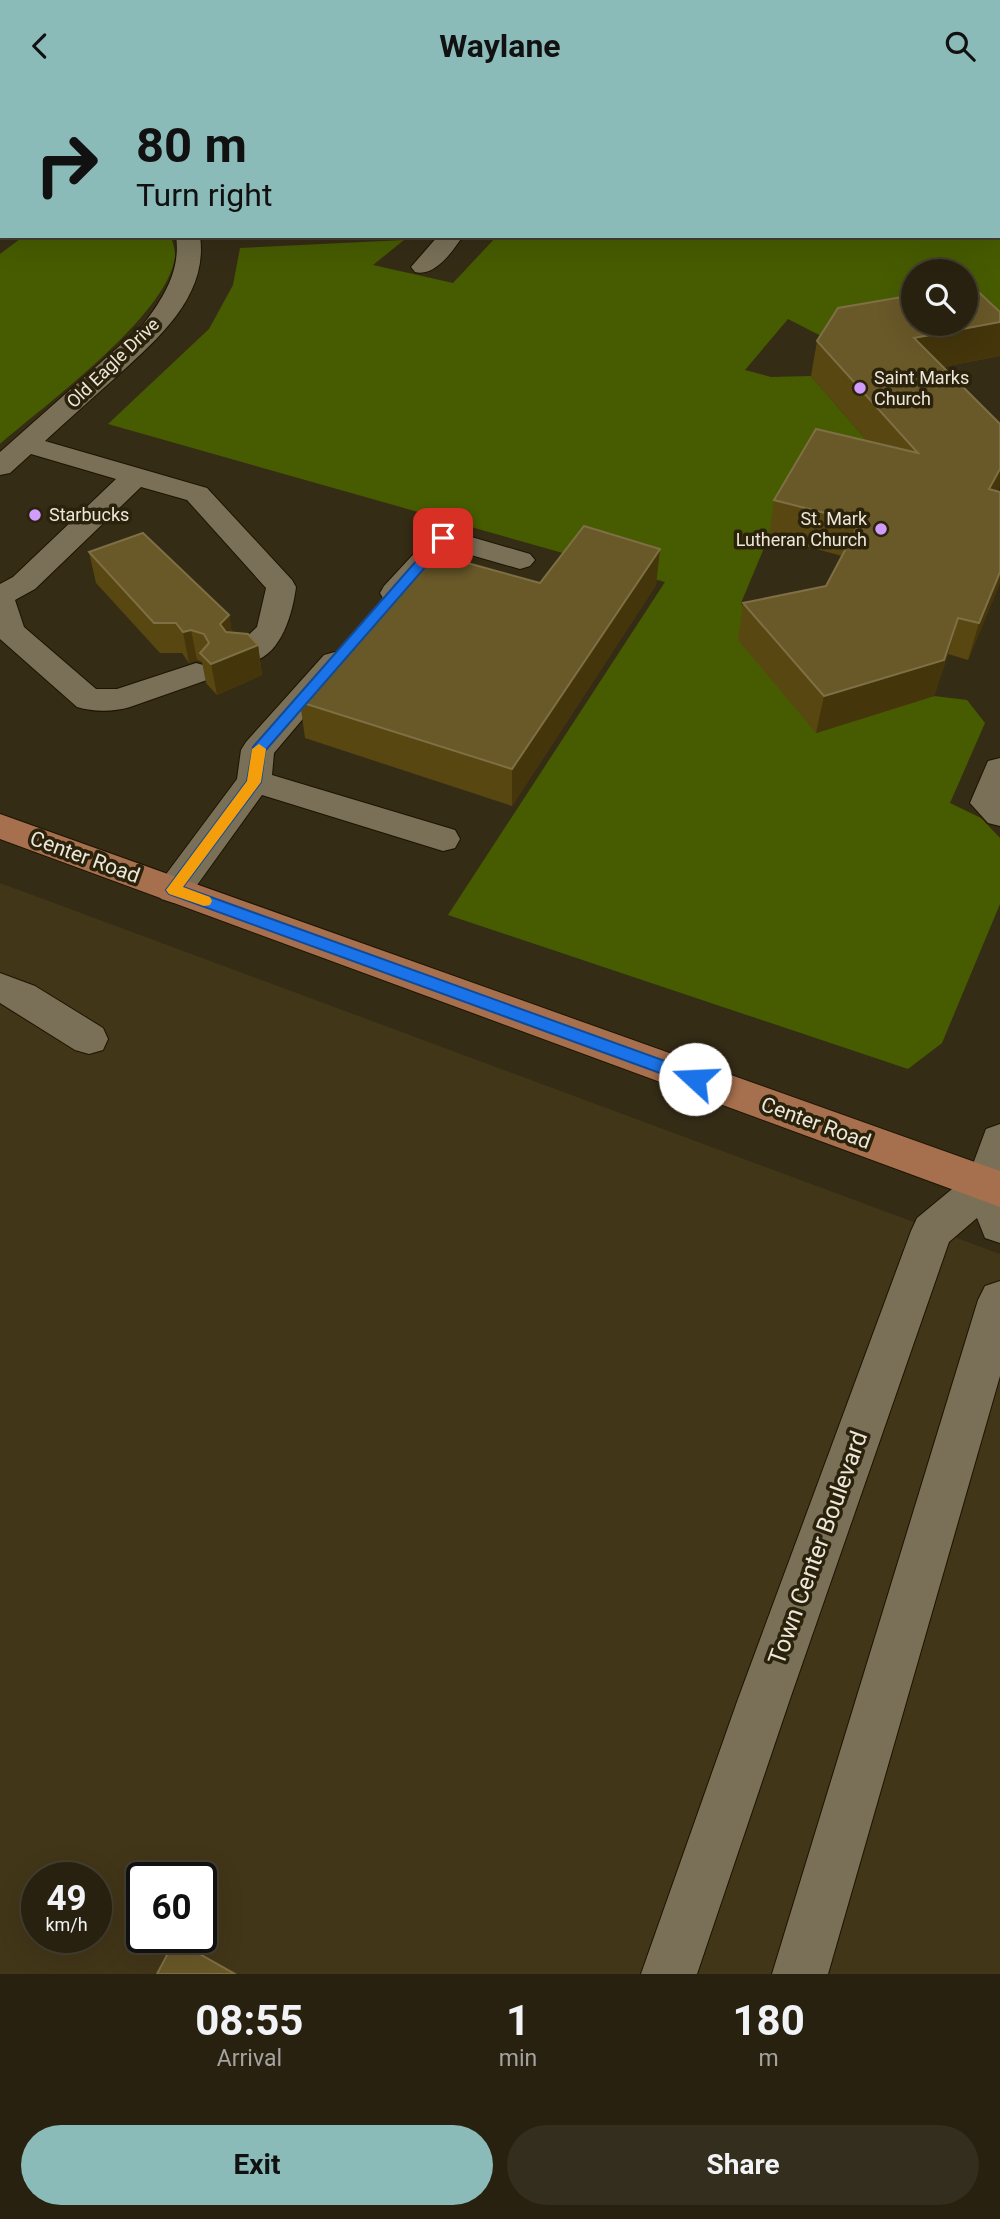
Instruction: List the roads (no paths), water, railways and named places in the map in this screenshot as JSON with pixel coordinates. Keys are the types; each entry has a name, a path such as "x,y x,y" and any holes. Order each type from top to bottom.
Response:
{"main road":[{"name":"Center Road","path":"0,826 997,1185"}],"street":[{"name":"Old Eagle Drive","path":"0,467 151,331 173,303 185,276 190,250 188,238"},
{"path":"423,267 449,238"},
{"path":"0,426 30,440 135,476 197,493 281,587 277,620 259,646 244,654"},
{"path":"135,476 24,583 0,598 10,631 88,700 119,701 196,673"},
{"path":"174,890 254,782 258,750 443,538 520,560"},
{"path":"1000,769 987,803 1000,814"},
{"path":"254,782 443,839"},
{"path":"0,987 22,996 89,1039"},
{"name":"Town Center Boulevard","path":"669,1974 764,1699 932,1231 997,1185"},
{"path":"800,1974 1000,1300"}],"place":[{"name":"Saint Marks Church","path":"860,388"},
{"name":"Starbucks","path":"35,515"},
{"name":"St. Mark Lutheran Church","path":"881,529"}]}
